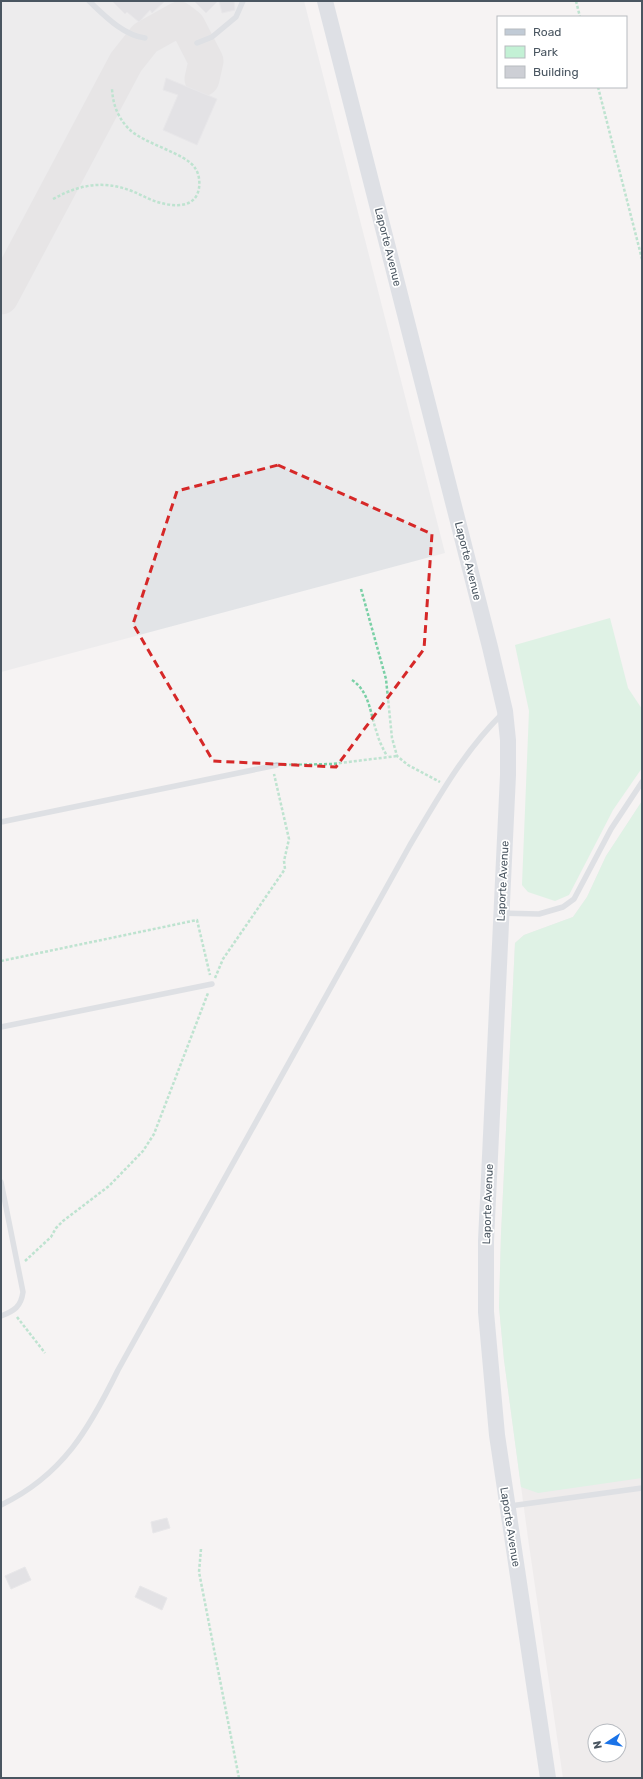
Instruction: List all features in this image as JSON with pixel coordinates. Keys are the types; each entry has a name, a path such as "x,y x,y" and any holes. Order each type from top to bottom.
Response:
{"street":[{"name":"Laporte Avenue","path":"325,1 505,711 508,740 508,775 486,1234 486,1312 491,1385 507,1506 548,1778"}],"lane":[{"path":"89,1 108,19 134,36 145,38"},
{"path":"197,43 212,37 236,17 243,1"},
{"path":"1,1505 30,1490 50,1473 79,1440 86,1429 406,852 456,769 479,739 505,711"},
{"path":"1,822 274,765"},
{"path":"502,913 539,914 563,907 574,899 611,829 642,782"},
{"path":"1,1027 212,984"},
{"path":"1,1182 23,1292 22,1300 19,1306 13,1311 1,1316"},
{"path":"507,1506 642,1488"}],"path":[{"path":"576,1 580,16"},
{"path":"598,88 642,259"},
{"path":"53,199 81,186 100,184 116,186 133,191 156,203 172,206 184,205 192,201 198,194 199,185 195,167 186,160 146,141 128,128 118,115 113,103 112,89"},
{"path":"361,589 386,679 392,738 397,756"},
{"path":"352,680 363,689 377,734 387,756"},
{"path":"19,1266 51,1237 56,1228 63,1221 109,1186 143,1151 154,1134 223,959 285,869 284,861 289,839 274,765 332,764 387,756 397,756 421,773 446,785"},
{"path":"1,961 197,920 212,984"},
{"path":"13,1311 45,1353"},
{"path":"201,1549 199,1572 239,1778"}],"highlighted area":[{"path":"278,465 432,534 424,649 336,767 213,761 133,624 177,491"}],"shaded area":[{"path":"1,1 304,1 445,553 1,672"},
{"path":"642,801 642,1778 563,1778 528,1538 504,1360 499,1307 501,1234 515,943 524,935 573,917 587,897 606,856"}],"green space":[{"path":"610,618 628,688 642,709 642,768 613,810 569,895 555,901 528,892 522,885 529,711 515,645"},
{"path":"642,801 642,1478 538,1493 521,1487 504,1360 499,1307 501,1234 515,943 524,935 573,917 587,897 606,856"}],"building":[{"path":"112,1 165,1 152,13 150,10 139,22 127,12 125,14"},
{"path":"194,1 218,1 206,13"},
{"path":"219,1 234,1 235,10 222,13"},
{"path":"166,78 217,99 197,145 163,130 178,95 163,90"},
{"path":"167,1518 170,1528 153,1533 151,1522"},
{"path":"25,1567 31,1580 11,1589 5,1576"},
{"path":"140,1586 167,1598 162,1610 135,1597"}],"taxiway":[{"path":"1,297 126,62 145,38 179,19 188,26 206,61 202,79"}]}
